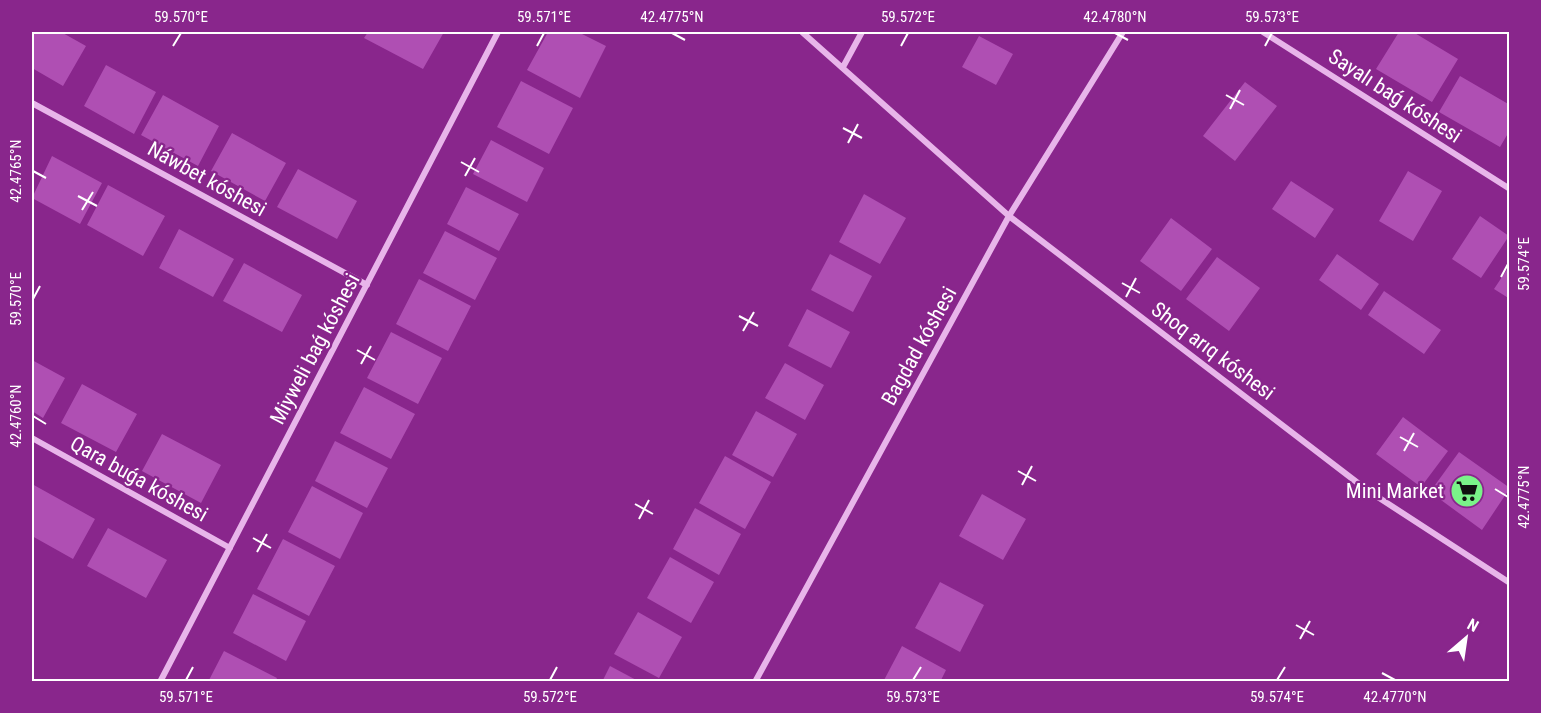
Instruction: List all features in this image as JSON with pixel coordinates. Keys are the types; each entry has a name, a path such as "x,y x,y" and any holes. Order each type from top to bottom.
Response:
{"street":[{"name":"Miyweli baǵ kóshesi","path":"160,681 498,32"},
{"name":"Shoq arıq kóshesi","path":"802,32 1009,216 1368,490 1509,583"},
{"path":"843,67 862,32"},
{"name":"Bagdad kóshesi","path":"755,681 1009,216 1123,32"},
{"name":"Sayalı baǵ kóshesi","path":"1263,32 1509,189"},
{"name":"Náwbet kóshesi","path":"32,103 367,285"},
{"name":"Qara buǵa kóshesi","path":"32,438 230,548"}],"building":[{"path":"32,32 61,32 86,46 63,86 32,68"},
{"path":"368,32 444,32 423,69 364,38"},
{"path":"548,32 578,32 606,46 580,98 527,70"},
{"path":"1399,32 1413,32 1458,59 1432,102 1376,69"},
{"path":"979,36 1013,54 996,85 962,67"},
{"path":"106,65 156,92 134,134 84,106"},
{"path":"1460,76 1510,105 1510,130 1500,147 1439,112"},
{"path":"521,81 573,108 549,154 497,127"},
{"path":"1245,82 1277,106 1235,161 1203,136"},
{"path":"163,95 219,126 198,166 141,135"},
{"path":"232,133 286,163 265,201 211,171"},
{"path":"491,140 544,168 527,202 473,174"},
{"path":"52,156 102,183 80,224 32,198"},
{"path":"298,169 357,201 337,239 277,207"},
{"path":"1408,171 1442,191 1413,241 1379,221"},
{"path":"1291,181 1334,209 1315,238 1272,209"},
{"path":"108,185 165,216 143,256 87,225"},
{"path":"466,187 519,214 499,251 447,224"},
{"path":"864,194 906,218 880,264 839,242"},
{"path":"1480,216 1509,236 1481,278 1452,259"},
{"path":"1171,218 1212,249 1181,291 1140,261"},
{"path":"179,229 234,259 213,297 159,268"},
{"path":"445,231 497,258 475,300 423,273"},
{"path":"830,254 872,276 853,312 811,290"},
{"path":"1337,254 1379,284 1361,310 1319,280"},
{"path":"1217,257 1260,288 1229,331 1186,299"},
{"path":"244,263 302,295 282,332 223,301"},
{"path":"1510,265 1510,299 1494,289"},
{"path":"419,279 471,306 448,351 396,324"},
{"path":"1384,291 1441,330 1424,354 1368,315"},
{"path":"807,309 850,332 831,368 788,346"},
{"path":"391,332 442,358 418,404 367,378"},
{"path":"32,360 65,378 43,418 32,411"},
{"path":"785,363 824,385 805,420 765,398"},
{"path":"82,384 137,414 116,452 61,423"},
{"path":"364,387 415,414 391,459 340,433"},
{"path":"756,411 797,434 773,477 732,455"},
{"path":"1403,417 1448,451 1421,487 1376,454"},
{"path":"162,434 221,465 201,503 142,471"},
{"path":"335,441 388,468 367,508 315,481"},
{"path":"1459,452 1510,488 1482,530 1430,492"},
{"path":"725,456 771,482 745,529 699,503"},
{"path":"32,484 95,519 73,559 32,536"},
{"path":"312,486 363,513 340,559 288,532"},
{"path":"982,494 1026,519 1003,560 959,536"},
{"path":"695,508 741,534 719,575 673,549"},
{"path":"108,528 167,560 146,598 87,566"},
{"path":"283,539 335,566 309,616 257,589"},
{"path":"670,557 714,582 691,623 647,598"},
{"path":"940,582 984,605 960,652 915,628"},
{"path":"253,594 306,621 286,661 233,633"},
{"path":"638,612 682,637 659,678 614,654"},
{"path":"902,646 946,670 940,682 883,682"},
{"path":"224,651 277,678 275,682 208,682"},
{"path":"610,666 640,682 602,682"}],"place":[{"name":"Mini Market","path":"1467,491"}]}
